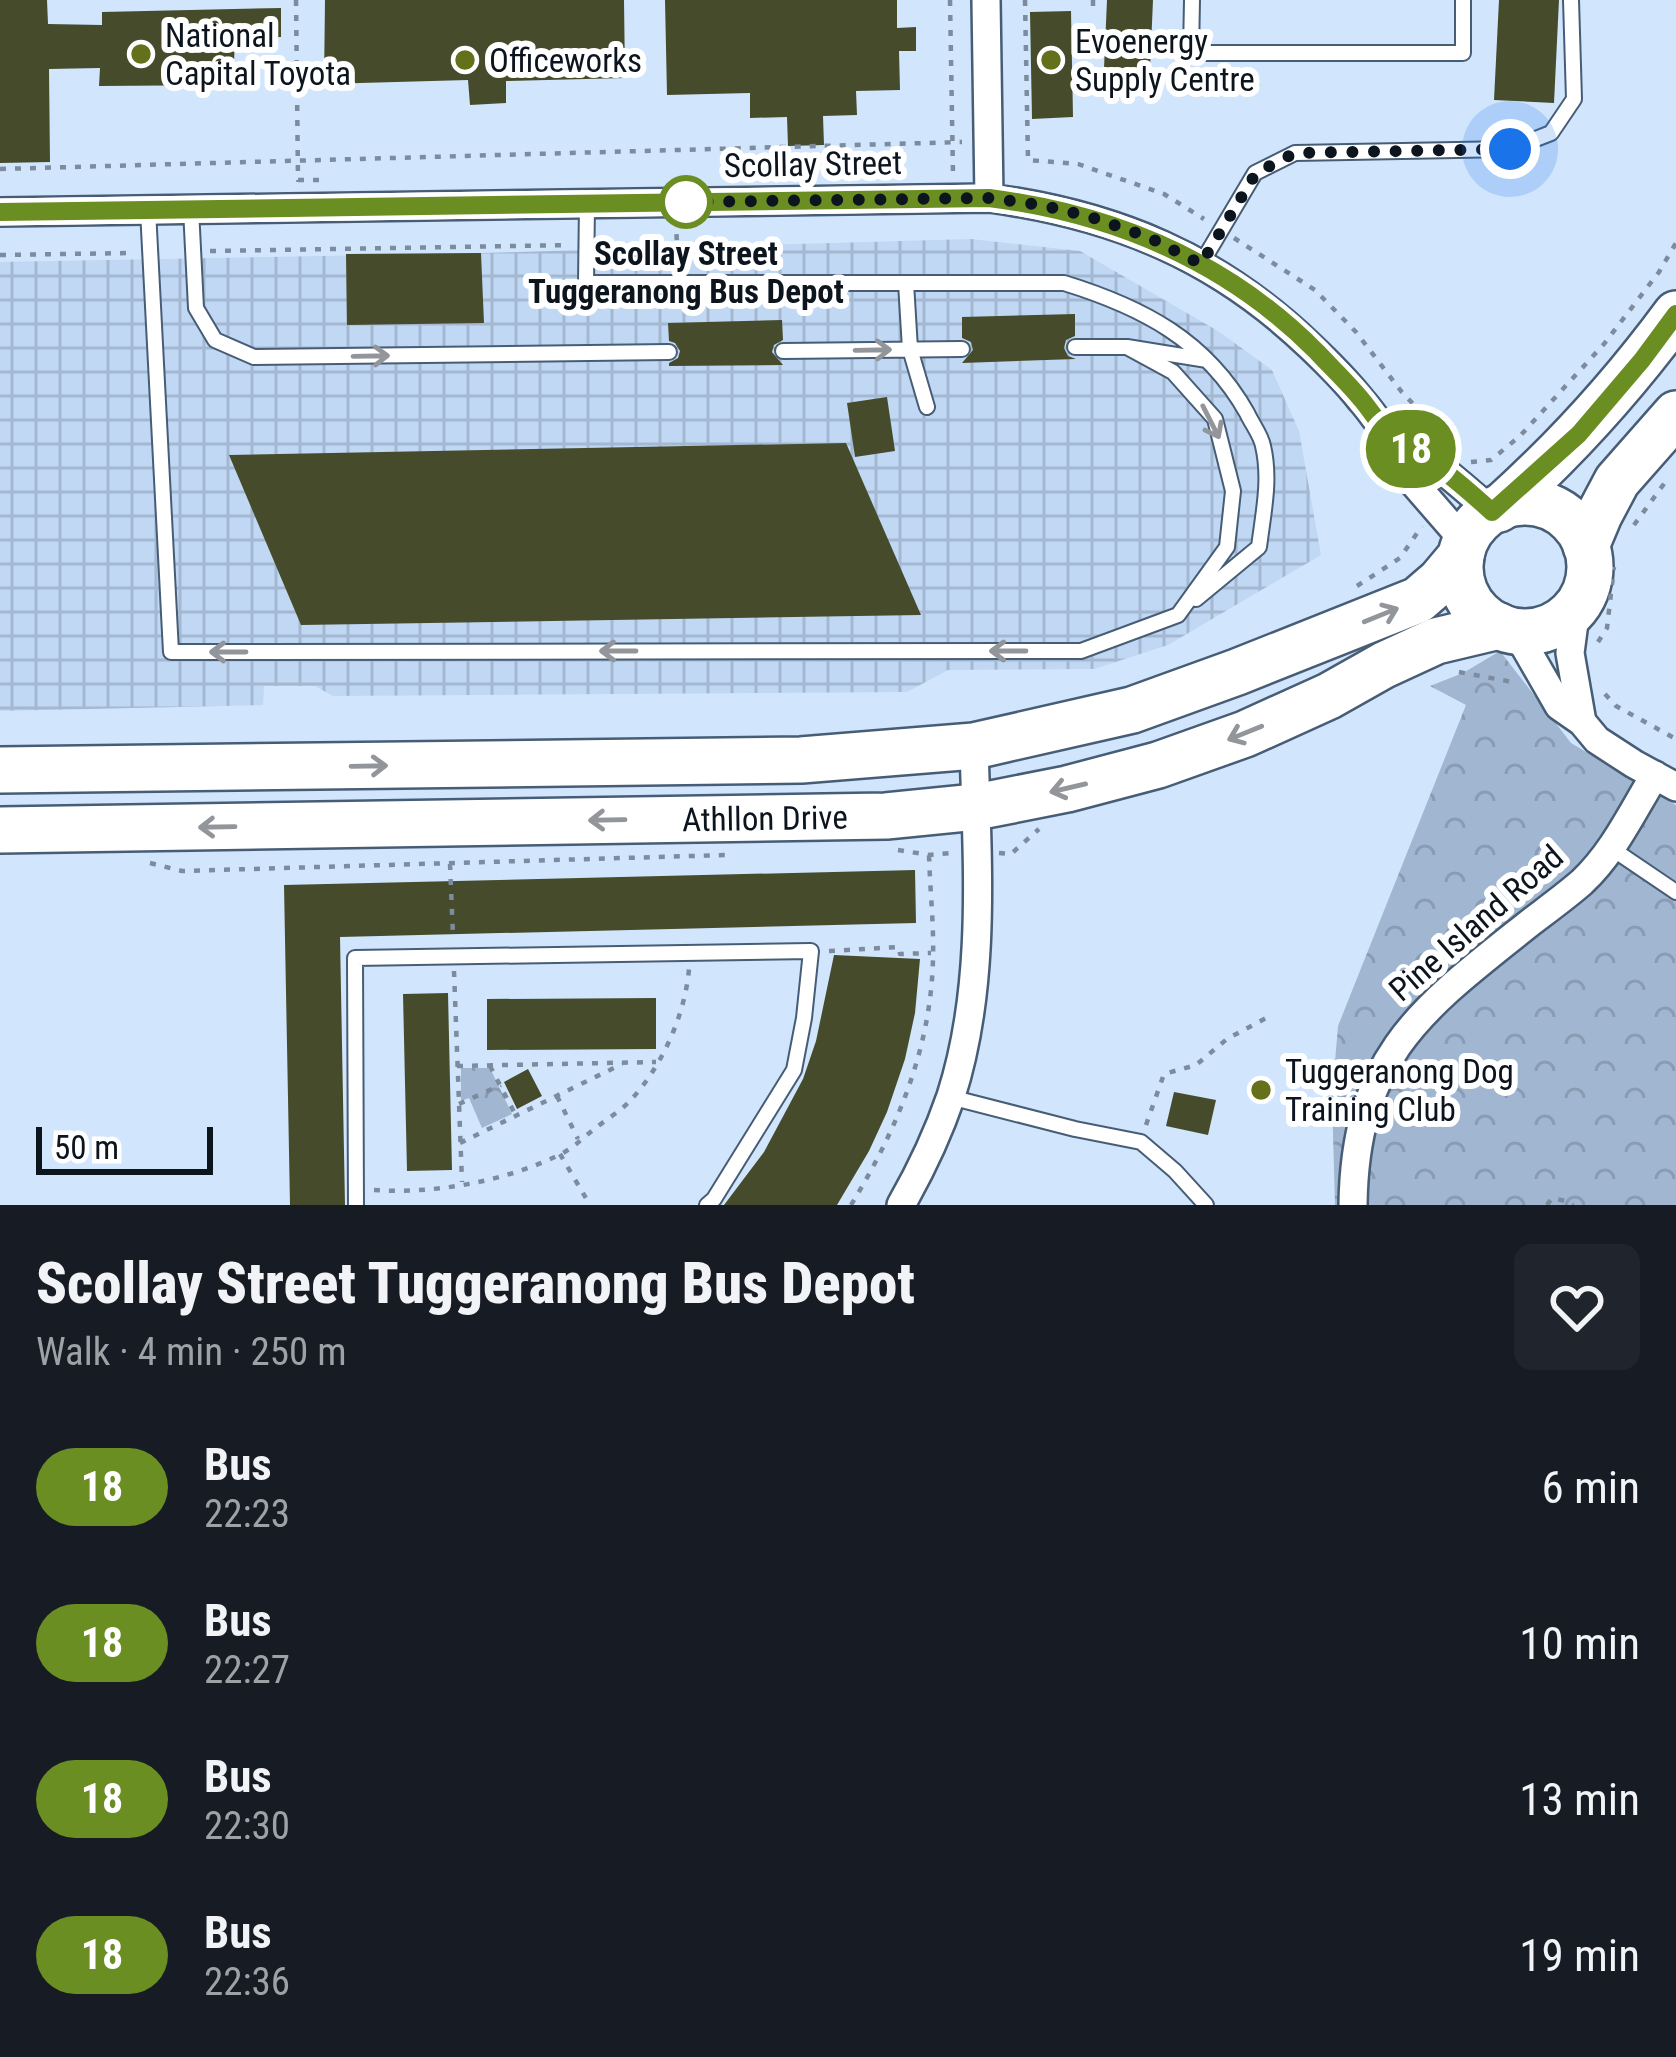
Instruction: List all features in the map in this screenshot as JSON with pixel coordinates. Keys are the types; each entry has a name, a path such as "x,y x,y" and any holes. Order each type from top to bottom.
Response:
{"main road":[{"name":"Athllon Drive","path":"0,770 801,760 974,746 1132,710 1418,600 1479,530 1579,434 1676,314"},
{"path":"1586,546 1569,519 1556,510 1525,502 1479,530 1462,585 1487,620 1505,628 1536,631 1576,607 1588,578 1586,546 1599,514 1617,482 1676,414"},
{"name":"Athllon Drive","path":"0,830 886,816 976,807 1158,765 1245,734 1436,641 1505,628"}],"street":[{"path":"986,0 989,198"},
{"name":"Scollay Street","path":"0,212 954,198 1041,205 1148,237 1259,302 1314,349 1399,446 1463,472 1479,530"},
{"name":"Scollay Street","path":"1399,446 1399,466 1431,506 1479,530"},
{"path":"1576,607 1570,653 1582,722"},
{"path":"1505,628 1526,647 1559,706 1597,740 1665,781"},
{"path":"902,1205 926,1161 950,1097 970,1006 978,916 974,746"},
{"name":"Pine Island Road","path":"1353,1205 1358,1137 1374,1087 1399,1041 1453,984 1583,881 1665,781"}],"lane":[{"path":"1192,0 1191,53 1463,53 1463,0"},
{"path":"1201,264 1256,173 1295,153 1510,149 1551,134 1574,99 1571,0"},
{"path":"148,209 170,652 1081,651 1179,613 1259,547 1267,484 1263,442 1209,360 1153,318 1064,284 586,284 587,203"},
{"path":"191,209 196,308 215,340 254,357 669,352"},
{"path":"906,284 910,350 927,407"},
{"path":"1076,347 1126,347 1209,360"},
{"path":"1126,347 1174,372 1214,419 1233,491 1227,547 1179,613"},
{"path":"783,351 962,349"},
{"path":"1611,848 1676,892"},
{"path":"356,1197 355,958 811,951 794,1070 706,1205"},
{"path":"950,1097 1141,1142 1206,1205"}],"path":[{"path":"296,0 298,180 334,180"},
{"path":"950,0 954,198"},
{"path":"1025,0 1028,160 1078,164 1164,194 1315,290 1455,448"},
{"path":"1093,0 1093,14"},
{"path":"0,169 988,142"},
{"path":"193,252 677,244 675,202"},
{"path":"1463,472 1491,460 1520,436 1604,344 1676,244"},
{"path":"0,255 150,252"},
{"path":"1463,472 1528,440"},
{"path":"1341,596 1400,557 1431,506"},
{"path":"1600,683 1609,701 1676,739"},
{"path":"136,859 182,872 731,855"},
{"path":"851,1205 903,1109 924,1029 933,953 929,856"},
{"path":"450,864 462,1184"},
{"path":"811,951 899,947 900,954 933,953"},
{"path":"356,1197 508,1174 579,1142 629,1102 657,1062 686,997 691,953"},
{"path":"1141,1142 1164,1074 1196,1064 1227,1039 1268,1017"},
{"path":"457,1066 657,1062"},
{"path":"460,1143 625,1063"},
{"path":"490,1066 516,1115"},
{"path":"459,1104 501,1085"},
{"path":"557,1096 579,1142"},
{"path":"560,1154 590,1205"},
{"path":"1547,1205 1552,1198 1573,1205"}],"shaded area":[{"path":"971,239 1080,251 1218,331 1272,370 1299,431 1321,555 1168,645 1094,669 948,670 907,692 333,696 315,686 264,686 263,705 0,711 0,262"}],"green space":[{"path":"1500,651 1571,743 1676,805 1676,1205 1335,1205 1332,1097 1338,1026 1466,705 1430,686"},
{"path":"461,1068 490,1068 512,1114 482,1128 469,1098 461,1101"}],"building":[{"name":"National Capital Toyota","path":"0,0 47,0 48,24 102,25 102,12 281,8 281,37 235,39 233,85 99,86 100,68 49,69 50,162 0,163"},
{"path":"325,0 624,0 625,78 506,81 506,103 470,105 468,80 324,84"},
{"path":"665,0 897,0 897,28 916,27 916,51 899,51 900,90 856,91 857,115 823,116 824,145 788,146 787,117 750,118 750,93 667,95"},
{"path":"1107,0 1153,0 1149,93 1103,91"},
{"path":"1499,0 1559,0 1554,103 1494,100"},
{"name":"Evoenergy Supply Centre","path":"1071,11 1073,117 1032,119 1030,12"},
{"path":"481,253 484,323 347,325 346,254"},
{"path":"1075,314 1075,336 1066,340 1064,348 1076,359 962,363 973,350 971,342 962,338 962,317"},
{"path":"782,320 783,340 772,352 783,365 669,366 680,351 669,341 668,323"},
{"path":"887,397 895,451 855,457 847,403"},
{"path":"846,443 921,615 301,625 229,455"},
{"path":"915,870 916,923 340,937 345,1205 290,1205 284,885"},
{"path":"834,955 920,959 915,1013 887,1112 837,1205 724,1205 764,1152 803,1079"},
{"path":"448,993 452,1170 407,1171 403,994"},
{"path":"656,998 656,1049 487,1050 487,999"},
{"path":"528,1069 542,1096 517,1109 504,1082"},
{"path":"1174,1092 1216,1100 1208,1135 1166,1126"}],"bus line":[{"name":"18","path":"0,212 989,198 1041,205 1148,237 1259,302 1314,349 1399,446 1416,450 1492,512 1579,434 1676,314"}],"place":[{"name":"National Capital Toyota","path":"141,54"},
{"name":"Officeworks","path":"465,60"},
{"name":"Evoenergy Supply Centre","path":"1051,60"},
{"name":"Scollay Street Tuggeranong Bus Depot","path":"686,202"},
{"name":"Tuggeranong Dog Training Club","path":"1261,1090"}],"route":[{"path":"686,202 989,198 1091,217 1148,237 1201,264 1256,173 1295,153 1510,149"}]}
